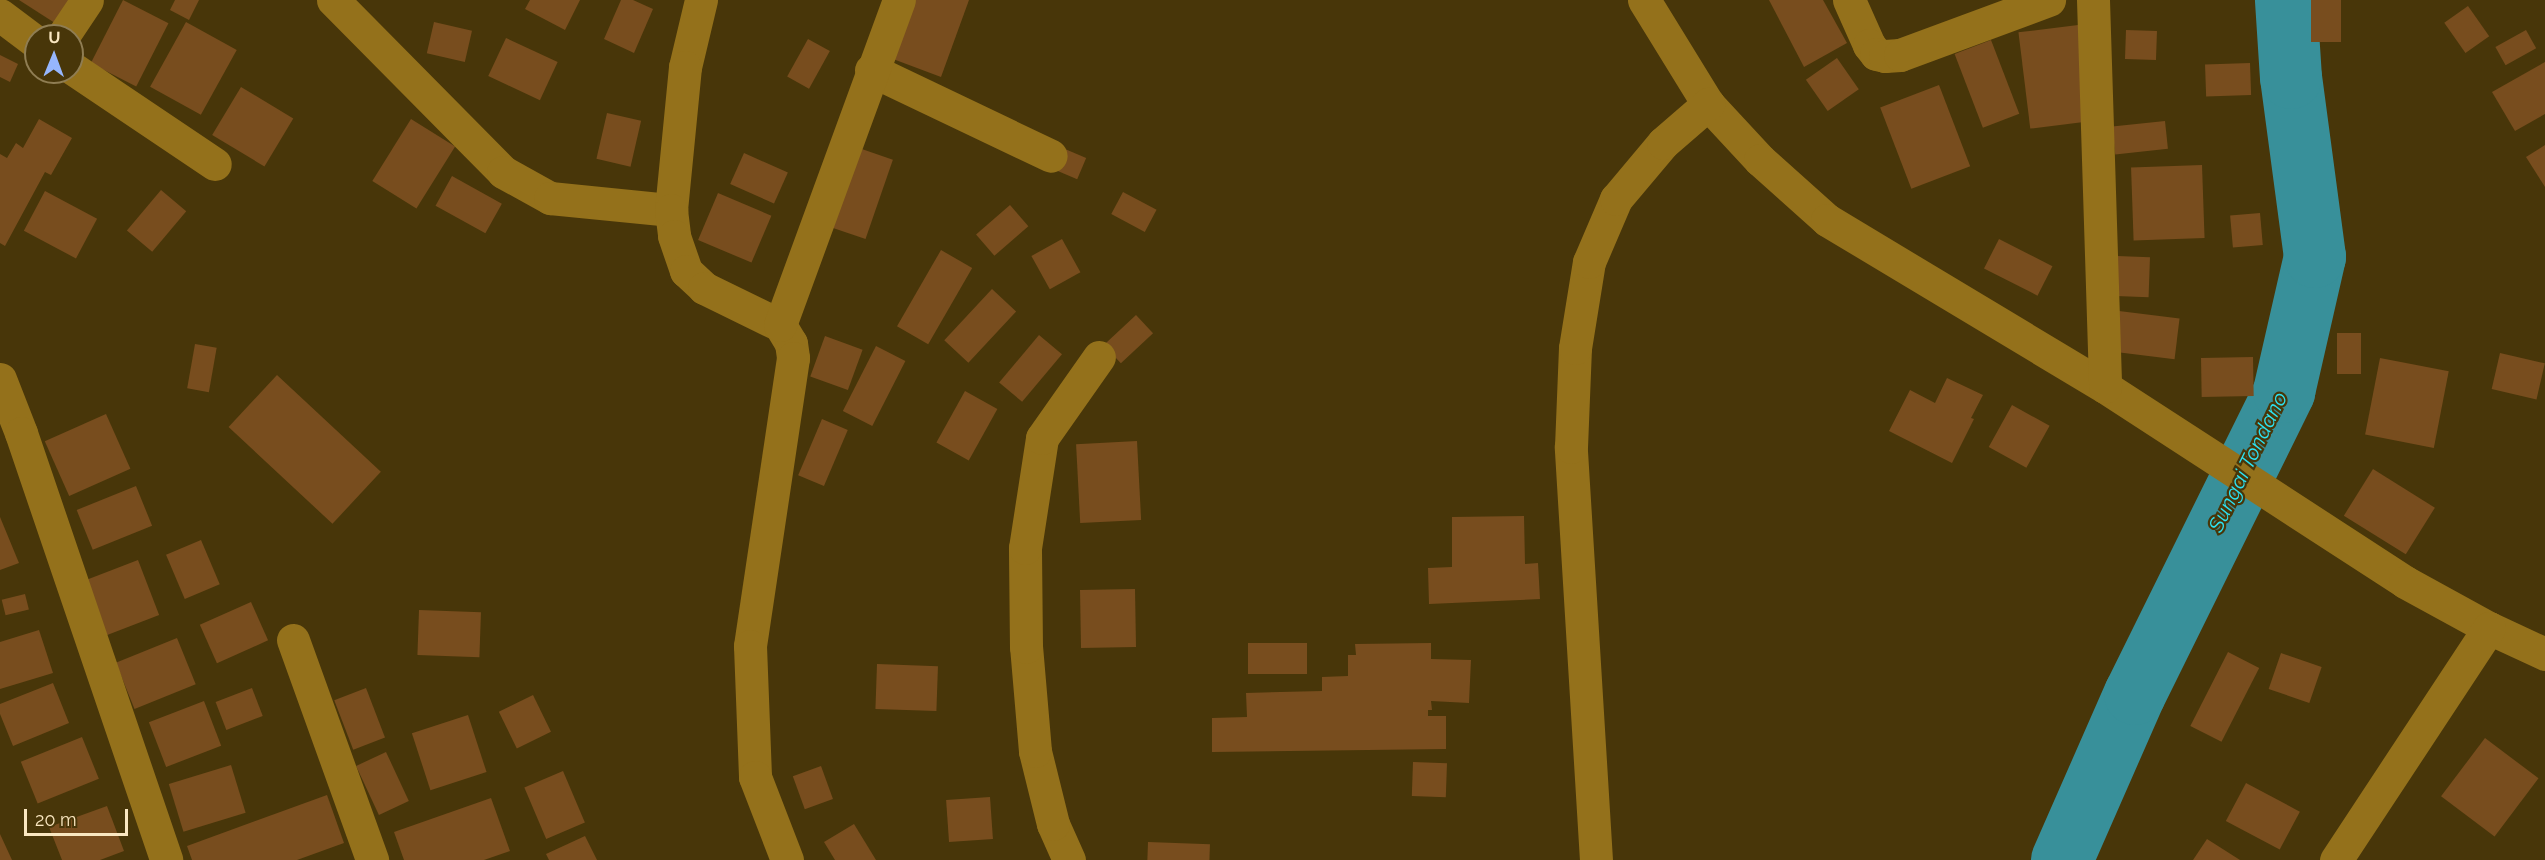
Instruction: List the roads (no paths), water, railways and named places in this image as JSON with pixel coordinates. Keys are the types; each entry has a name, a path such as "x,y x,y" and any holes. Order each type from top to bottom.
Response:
{"street":[{"path":"71,24 87,0"},
{"path":"333,0 503,172 550,198 671,210"},
{"path":"701,0 685,68 671,210 674,236 686,271 704,288 780,325 791,343 793,357 750,646 755,777 787,860"},
{"path":"780,325 871,70 899,0"},
{"path":"1644,0 1708,104 1760,160 1827,220 2105,387 2405,582 2489,628 2545,654"},
{"path":"1849,0 1869,45 1876,54 1885,56 1900,55 2049,0"},
{"path":"2093,0 2105,387"},
{"path":"0,15 24,33"},
{"path":"871,70 1051,156"},
{"path":"84,76 215,164"},
{"path":"1596,860 1571,447 1575,348 1589,261 1616,199 1663,143 1708,104"},
{"path":"1069,860 1053,824 1035,751 1026,647 1025,548 1042,438 1099,357"},
{"path":"0,379 21,433 166,860"},
{"path":"2336,860 2489,628"},
{"path":"293,640 372,860"}],"waterway":[{"name":"Sungai Tondano","path":"2062,860 2135,694 2284,392 2315,257 2291,78 2286,0"}]}
